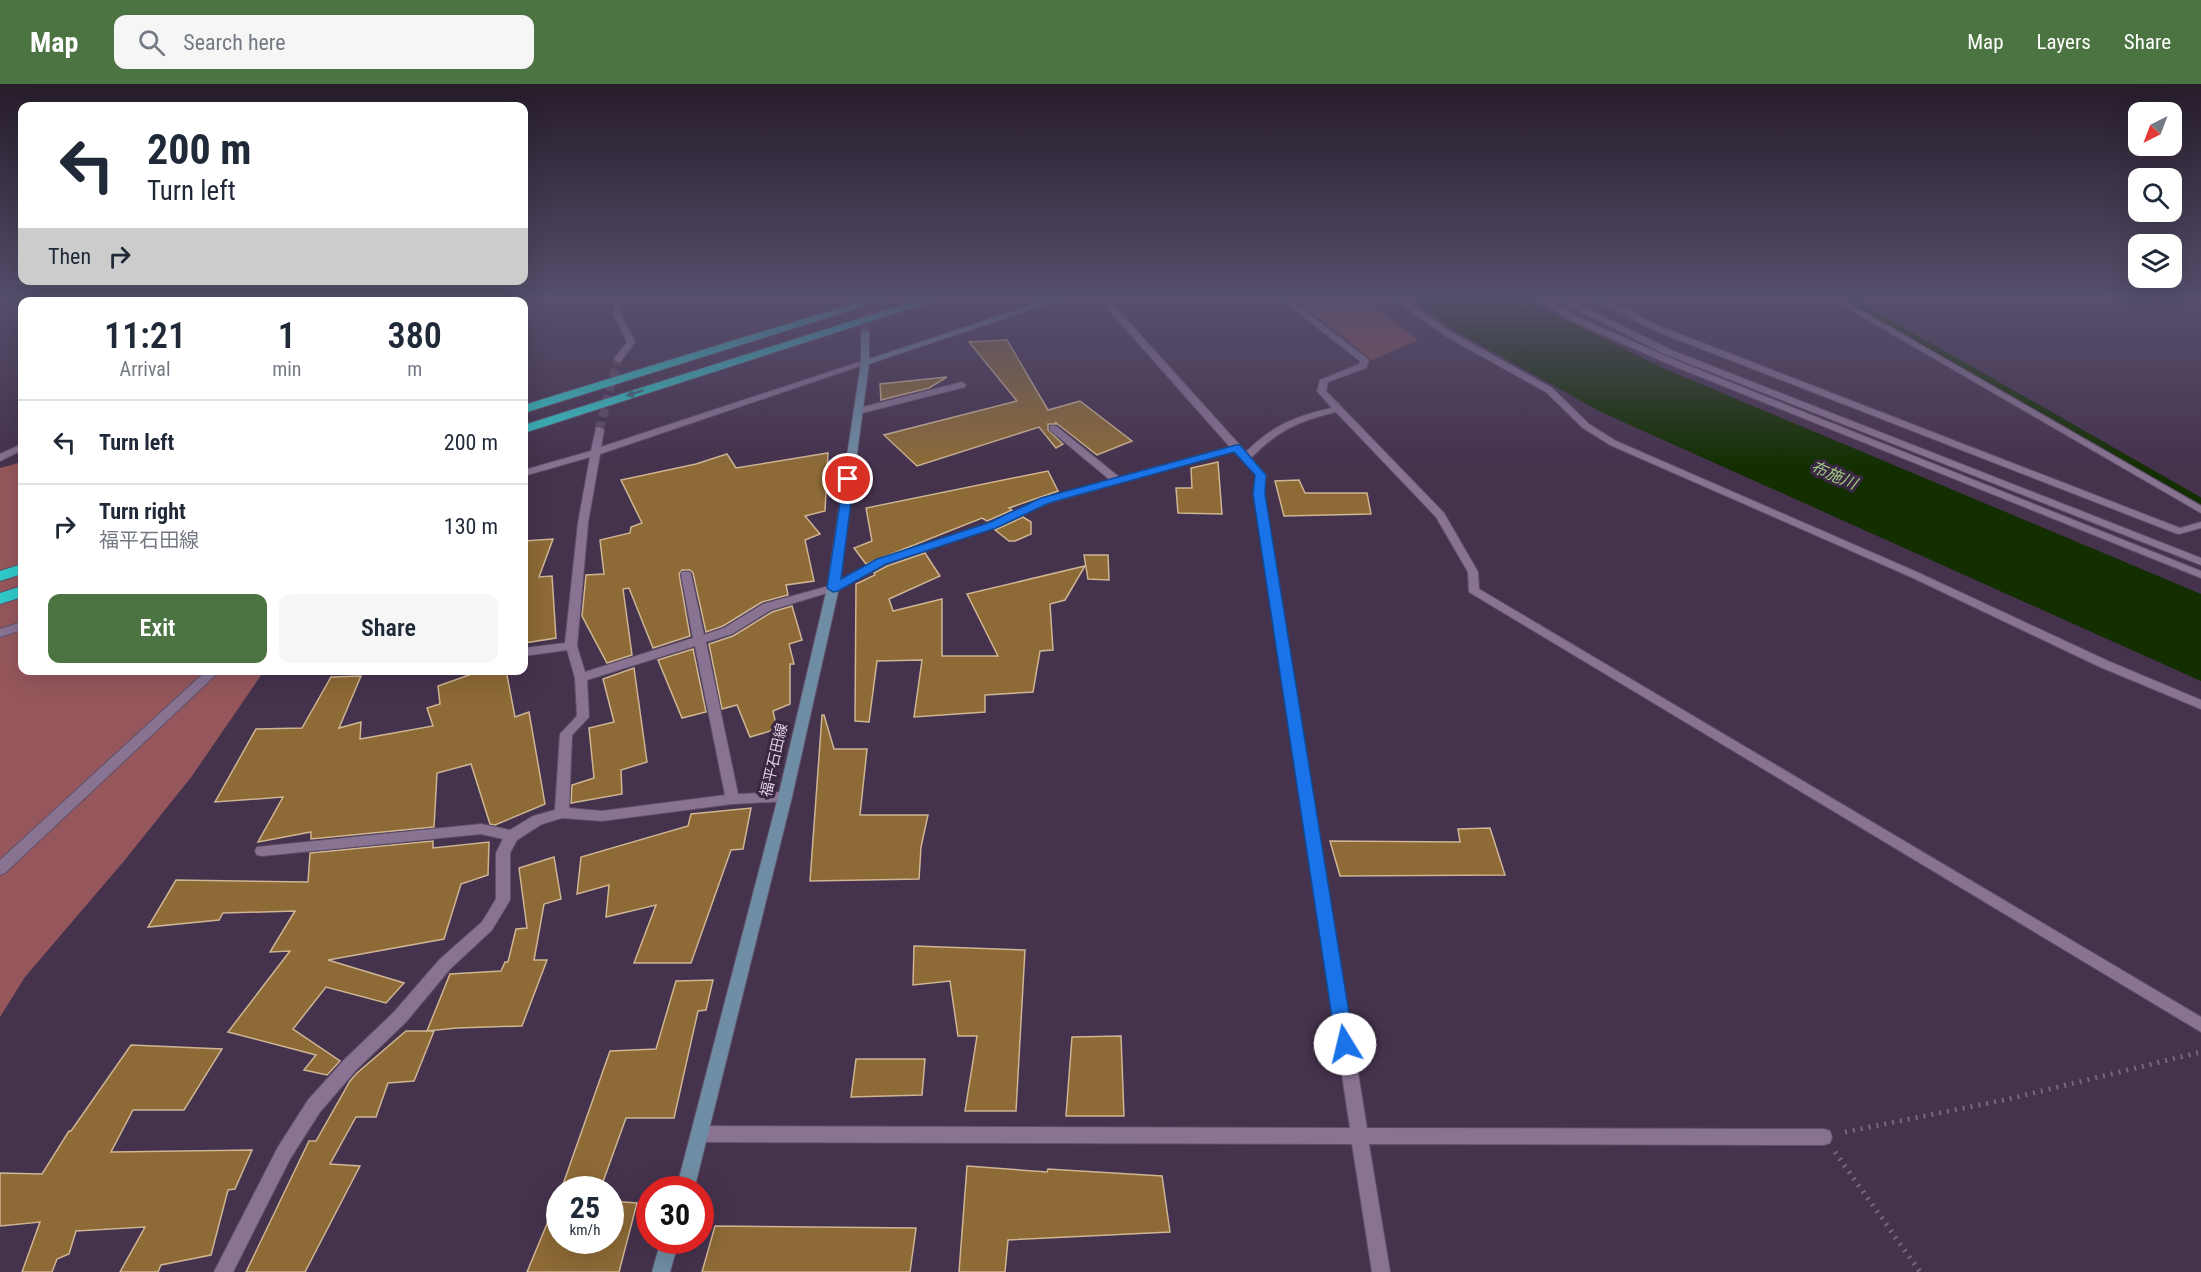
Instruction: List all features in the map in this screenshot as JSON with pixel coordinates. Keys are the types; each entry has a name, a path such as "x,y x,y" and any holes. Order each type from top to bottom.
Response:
{"highway":[{"path":"528,408 698,355"},
{"path":"528,428 756,355"},
{"path":"0,576 18,570"},
{"path":"0,599 18,592"}],"main road":[{"name":"福平石田線","path":"689,1176 785,797 833,588 865,355"},
{"path":"865,363 888,355"},
{"path":"661,1272 666,1254"}],"street":[{"path":"1154,355 1261,475 1259,494 1381,1272"},
{"path":"1359,355 1365,360 1364,366 1324,380 1321,391 1440,515 1473,572 1473,590 2201,1025"},
{"path":"1487,355 1549,390 1586,426 1613,443 1915,575 2094,659 2201,705"},
{"path":"1657,355 2201,575"},
{"path":"1677,355 2201,562"},
{"path":"1727,355 2179,531 2201,525"},
{"path":"1933,355 2201,510"},
{"path":"528,472 596,452 865,363"},
{"path":"858,411 962,385"},
{"path":"581,678 728,631 767,607 833,588 882,562 992,525 1045,501 1117,481 1241,453 1282,425 1339,409"},
{"path":"1053,428 1117,481"},
{"path":"562,813 566,734 582,717 581,678 571,646 583,523 599,430"},
{"path":"0,458 18,449"},
{"path":"686,574 732,799"},
{"path":"0,633 18,627"},
{"path":"528,651 571,646"},
{"path":"0,868 210,675"},
{"path":"223,1272 284,1153 314,1106 351,1064 400,1017 445,964 487,926 503,900 503,853 512,836 538,820 562,813 602,816 732,799 785,797"},
{"path":"262,851 481,829 512,836"},
{"path":"701,1134 1824,1137"}],"path":[{"path":"1920,1272 1824,1137 2009,1099 2201,1052"}],"shaded area":[{"path":"1366,355 1382,355 1372,360"},
{"path":"18,463 18,675 261,675 192,776 124,861 25,977 0,1017 0,468"}],"water":[{"name":"布施川","path":"1500,355 1638,355 1665,369 2201,594 2201,681 1601,412"}],"building":[{"path":"980,355 1016,355 1048,410 1080,401 1132,441 1097,455 1055,422 1057,424 1048,424 1048,430 1063,444 1056,448 1039,427 917,466 884,435 1017,401"},
{"path":"947,377 929,388 881,400 880,384"},
{"path":"828,453 825,511 805,516 820,534 805,540 814,581 786,585 788,595 762,602 723,626 706,632 693,573 690,570 682,570 679,574 690,636 653,648 629,588 623,589 632,655 607,663 582,616 586,575 604,574 600,540 630,533 631,527 642,523 621,480 696,464 727,454 736,468"},
{"path":"1218,462 1222,514 1178,513 1176,488 1192,488 1191,468"},
{"path":"1048,471 1058,491 1009,508 1012,510 987,521 982,518 866,564 854,548 872,541 866,508"},
{"path":"1299,480 1305,493 1367,493 1371,514 1284,516 1275,481"},
{"path":"1023,517 1031,522 1031,534 1015,541 1009,541 995,530"},
{"path":"553,539 539,577 552,576 556,638 528,642 528,541"},
{"path":"925,553 940,576 889,599 893,611 942,599 942,656 998,656 967,594 1085,566 1065,600 1050,604 1053,650 1040,651 1033,692 985,695 985,712 914,717 922,660 877,661 869,722 855,721 856,584 887,566"},
{"path":"1084,555 1108,555 1109,580 1088,579"},
{"path":"792,606 802,640 789,644 794,664 790,664 790,704 773,711 777,729 750,737 737,705 722,709 709,644 733,636 772,612"},
{"path":"693,649 706,712 682,718 658,660"},
{"path":"634,668 647,762 621,770 622,794 571,803 572,785 594,778 589,728 614,722 603,679"},
{"path":"469,675 507,675 515,717 529,712 545,804 495,825 490,824 471,764 437,773 434,827 311,839 311,832 258,842 283,797 215,802 256,729 302,728 331,677 361,676 339,728 361,722 360,739 433,726 427,708 440,704 438,686"},
{"path":"822,715 824,715 834,749 867,749 860,815 928,815 921,847 919,879 810,881"},
{"path":"751,808 743,849 731,850 691,963 634,963 656,905 606,917 609,885 577,894 581,857 688,826 691,814"},
{"path":"1490,828 1505,875 1340,876 1330,841 1460,842 1458,829"},
{"path":"433,841 433,848 489,842 488,875 461,884 444,939 328,960 404,983 386,1003 326,987 293,1029 340,1061 327,1075 304,1070 316,1055 228,1032 290,951 270,952 295,911 223,913 219,920 148,927 176,880 308,882 310,853"},
{"path":"554,857 561,899 544,904 534,960 547,960 522,1026 427,1031 450,974 501,971 505,962 508,962 516,929 527,928 519,868"},
{"path":"914,946 1025,950 1016,1111 965,1111 977,1036 958,1036 950,981 913,985"},
{"path":"713,980 706,1010 698,1011 674,1118 626,1118 605,1176 566,1176 610,1051 656,1049 676,981"},
{"path":"406,1031 434,1031 414,1081 388,1083 376,1117 356,1117 330,1164 360,1166 305,1272 246,1272 309,1141 316,1141 350,1081 357,1073"},
{"path":"1121,1036 1124,1116 1066,1116 1072,1037"},
{"path":"131,1045 222,1049 184,1110 133,1110 111,1152 252,1150 235,1189 228,1190 211,1255 161,1265 158,1272 120,1272 145,1227 76,1231 69,1254 57,1259 52,1272 22,1272 40,1222 0,1226 0,1173 42,1174 69,1131"},
{"path":"856,1059 925,1059 922,1095 851,1097"},
{"path":"967,1166 1047,1172 1048,1169 1162,1176 1170,1232 1008,1240 1005,1272 959,1272"},
{"path":"624,1202 636,1203 624,1253"},
{"path":"546,1226 546,1254 624,1254 619,1272 527,1272"},
{"path":"715,1226 916,1228 910,1272 702,1272 707,1254 714,1254"}],"waterway":[{"path":"1947,355 2201,501"}],"tunnel":[{"path":"599,430 618,359"}],"route":[{"path":"848,479 833,588 882,562 992,525 1045,501 1236,448 1261,475 1259,494 1345,1044"}]}
